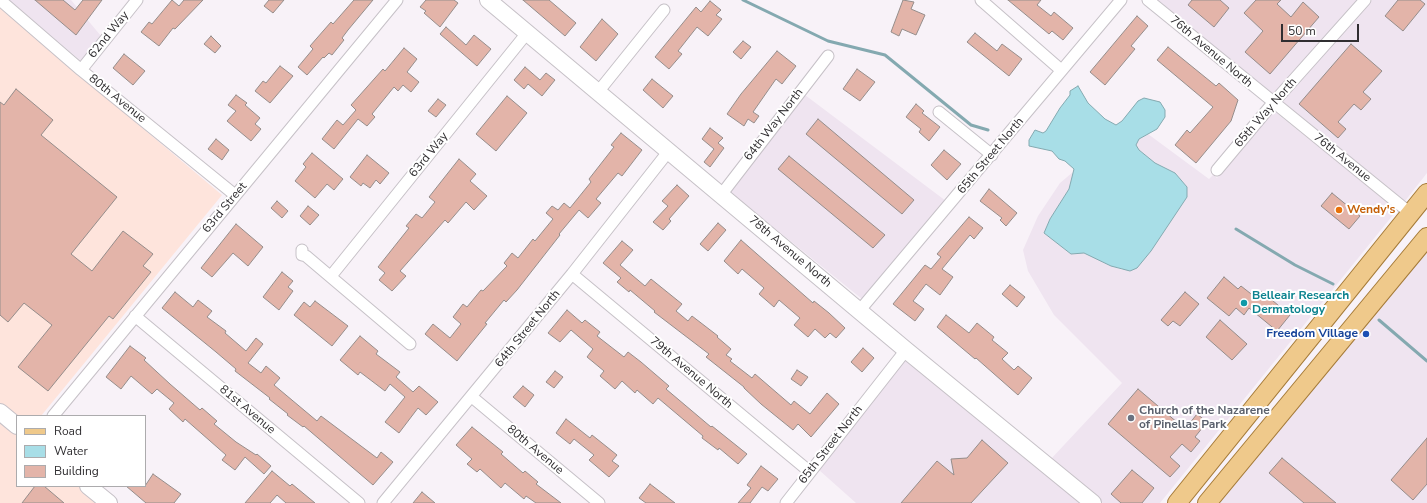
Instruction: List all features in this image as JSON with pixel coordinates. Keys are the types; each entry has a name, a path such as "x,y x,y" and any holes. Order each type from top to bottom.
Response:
{"main road":[{"path":"1177,503 1427,193"},
{"path":"1207,503 1427,237"}],"street":[{"name":"80th Avenue","path":"0,0 81,70 235,195"},
{"name":"62nd Way","path":"81,70 137,0"},
{"name":"63rd Street","path":"54,415 397,0"},
{"name":"78th Avenue North","path":"488,0 906,350 1093,503"},
{"path":"981,0 1061,70"},
{"name":"65th Street North","path":"860,310 1121,0"},
{"name":"76th Avenue North","path":"1148,0 1273,103"},
{"name":"65th Way North","path":"1217,170 1273,103 1365,0"},
{"path":"598,92 664,10"},
{"name":"63rd Way","path":"331,276 527,33"},
{"name":"64th Way North","path":"721,195 828,56"},
{"name":"76th Avenue","path":"1273,103 1410,213"},
{"path":"939,112 992,155"},
{"name":"64th Street North","path":"383,503 572,274 668,152"},
{"path":"302,250 302,255 306,256 331,276 410,344"},
{"name":"79th Avenue North","path":"572,274 810,472"},
{"name":"81st Avenue","path":"135,316 359,503"},
{"name":"65th Street North","path":"786,503 906,350"},
{"name":"80th Avenue","path":"472,397 599,503"},
{"path":"0,412 16,425"},
{"path":"89,487 109,503"}],"shaded area":[{"path":"9,0 71,0 101,36 81,61"},
{"path":"1158,0 1357,0 1273,95"},
{"path":"1372,0 1427,0 1427,173 1405,201 1282,102"},
{"path":"0,8 222,195 42,415 16,415 0,404"},
{"path":"805,95 946,201 862,299 730,192"},
{"path":"1274,111 1397,210 1160,503 1103,503 1050,460 1122,383 1054,315 1028,271 1023,250 1038,216 1060,183 1073,172 1069,189 1050,219 1044,233 1071,254 1084,253 1122,270 1151,251 1187,197 1187,187 1175,173 1155,163 1139,150 1136,145 1139,139 1148,134 1209,179 1213,175 1217,178"},
{"path":"1427,245 1427,503 1216,503"},
{"path":"907,358 1084,503 856,503 819,470"},
{"path":"0,420 16,433 16,487 80,487 99,503 0,503"}],"water":[{"path":"1078,86 1088,103 1105,119 1116,125 1122,121 1138,101 1144,98 1160,102 1165,110 1165,117 1157,129 1139,139 1136,145 1139,150 1155,163 1175,173 1187,187 1187,197 1151,251 1137,268 1130,271 1111,266 1084,253 1071,254 1044,233 1050,219 1069,189 1074,169 1065,161 1059,159 1052,151 1029,146 1029,140 1035,130 1043,133 1046,131 1070,95 1070,91"}],"building":[{"path":"35,0 63,0 75,10 83,0 102,0 76,35"},
{"path":"172,0 179,6 184,0 203,0 175,29 173,28 159,46 141,32 149,22 152,24"},
{"path":"269,0 284,0 273,13 264,6"},
{"path":"354,0 373,0 342,38 344,40 332,55 329,53 324,58 323,57 307,75 298,67 313,49 310,46 331,22 333,24"},
{"path":"426,0 454,0 458,3 440,27 424,13 426,11 420,7"},
{"path":"523,0 549,0 576,23 565,36"},
{"path":"903,0 914,2 911,9 925,15 916,35 902,29 899,36 891,32"},
{"path":"1008,0 1041,0 1037,5 1051,16 1054,12 1073,28 1063,40 1052,31 1049,34"},
{"path":"1192,0 1220,0 1229,8 1214,27 1188,5"},
{"path":"1256,0 1281,0 1277,4 1291,17 1303,2 1319,17 1270,74 1245,52 1263,31 1244,13"},
{"path":"1398,0 1420,0 1425,4 1403,31 1385,16"},
{"path":"710,1 721,10 716,15 722,19 708,36 697,27 678,51 682,54 669,69 655,57 696,7 701,12"},
{"path":"1137,16 1148,26 1131,46 1135,49 1105,85 1090,72"},
{"path":"602,19 618,34 596,61 580,47"},
{"path":"446,27 466,45 474,35 491,49 477,66 440,34"},
{"path":"975,33 997,51 1002,44 1022,59 1009,76 967,42"},
{"path":"211,36 221,46 215,53 204,44"},
{"path":"743,41 751,47 741,59 733,52"},
{"path":"1351,44 1382,71 1363,92 1371,99 1361,110 1354,104 1338,122 1346,129 1338,138 1299,104"},
{"path":"1168,47 1216,86 1219,83 1238,100 1231,121 1196,163 1175,145 1187,130 1190,133 1213,107 1157,60"},
{"path":"404,48 417,59 407,72 419,82 411,92 403,85 398,91 394,87 372,114 375,117 367,126 358,119 334,149 322,139 337,120 343,125 356,110 351,105 383,69 385,71"},
{"path":"777,51 796,66 782,84 776,79 753,112 759,116 754,123 748,119 744,126 727,114 741,94"},
{"path":"124,54 145,71 133,85 113,68"},
{"path":"280,66 293,76 270,103 255,91 263,81 266,83"},
{"path":"525,67 540,80 546,73 555,80 542,96 528,84 524,89 514,80"},
{"path":"857,69 875,82 860,101 843,89"},
{"path":"652,79 673,96 663,108 643,90"},
{"path":"16,89 53,120 41,135 117,197 71,254 92,271 123,231 153,254 143,266 151,272 113,319 109,316 48,391 18,367 52,325 24,303 8,322 0,315 0,102 4,105"},
{"path":"236,95 247,103 245,105 260,118 255,124 261,129 251,141 227,121 236,111 228,105"},
{"path":"507,96 527,113 496,151 476,134"},
{"path":"438,99 446,105 436,117 428,111"},
{"path":"916,104 924,111 922,113 940,127 929,141 919,132 921,129 906,117"},
{"path":"818,119 914,200 902,214 806,134"},
{"path":"710,128 723,138 718,143 724,148 710,167 704,162 714,149 702,139"},
{"path":"621,133 642,150 622,176 618,173 596,199 601,203 588,218 579,210 517,290 506,302 504,300 485,323 487,324 457,361 425,334 433,324 450,338 461,324 453,317 463,304 467,307 481,290 483,291 507,266 504,263 512,253 518,258 533,239 535,241 553,219 546,213 552,206 558,210 564,203 570,208 591,182 589,179 614,147 611,145"},
{"path":"216,139 229,150 222,160 208,149"},
{"path":"944,150 961,164 947,180 931,165"},
{"path":"312,153 343,179 334,190 327,184 315,198 295,181 306,167 303,164"},
{"path":"367,155 389,173 380,184 376,180 370,188 363,183 361,186 350,177"},
{"path":"789,156 885,235 873,248 778,169"},
{"path":"459,159 476,174 470,181 487,196 474,210 466,202 448,223 445,220 400,271 406,276 392,291 379,280 385,273 378,267 409,228 406,226 416,214 422,218 435,202 429,197"},
{"path":"677,185 689,196 669,219 671,221 663,230 653,222 668,206 662,201"},
{"path":"989,189 1017,213 1006,226 1000,220 1002,218 980,201"},
{"name":"Wendy's","path":"1332,193 1360,216 1349,229 1321,206"},
{"path":"277,201 288,211 282,218 271,208"},
{"path":"308,206 319,215 310,225 300,216"},
{"path":"969,217 983,228 974,239 970,235 942,269 953,277 940,295 926,284 913,301 924,309 915,321 893,304 925,265 931,269 941,257 937,254"},
{"path":"718,223 726,230 708,251 700,244"},
{"path":"236,224 263,247 248,266 233,253 212,277 201,268"},
{"path":"741,240 813,303 814,301 845,328 836,338 830,333 825,338 815,329 808,337 794,325 800,318 779,300 774,307 759,294 764,288 742,269 738,274 724,261"},
{"path":"622,241 633,250 620,265 645,286 651,279 682,304 676,311 688,321 692,316 718,336 717,337 731,349 726,355 732,359 730,361 752,378 755,374 791,405 794,401 810,414 827,393 839,404 811,437 798,424 793,430 761,404 744,387 706,357 709,354 654,312 655,311 630,290 629,292 617,282 621,278 603,263"},
{"path":"282,272 293,281 288,287 293,291 279,310 263,297"},
{"name":"Belleair Research Dermatology","path":"1224,277 1238,289 1241,286 1255,297 1261,291 1290,315 1277,331 1249,308 1244,315 1236,308 1229,316 1207,298"},
{"path":"1010,285 1025,297 1017,307 1002,294"},
{"path":"175,292 193,307 198,300 212,311 207,317 226,331 225,333 246,351 256,338 263,344 248,363 261,373 266,366 280,378 274,385 317,421 321,416 377,458 381,452 393,462 373,485 304,426 303,427 287,415 288,414 269,399 270,398 235,371 236,369 162,308"},
{"path":"1185,292 1199,304 1180,326 1173,321 1168,326 1161,320"},
{"path":"315,301 348,326 332,346 294,315 304,302 310,307"},
{"path":"567,310 582,323 585,320 600,332 597,336 624,357 628,352 641,362 669,386 666,389 711,427 712,426 747,454 738,464 719,448 718,450 702,438 703,436 658,398 653,404 637,390 635,393 622,381 615,389 600,376 604,371 587,357 593,349 571,330 560,342 548,333"},
{"path":"946,315 969,333 977,323 994,337 992,340 1008,353 1002,359 1014,370 1018,366 1032,378 1018,395 976,358 975,359 937,327"},
{"path":"1220,320 1247,344 1232,360 1206,337"},
{"path":"360,336 378,351 376,354 400,372 396,377 413,392 419,386 438,402 426,415 418,408 399,433 385,422 405,397 390,384 385,391 360,372 358,375 340,360"},
{"path":"130,346 146,358 144,360 200,410 202,408 217,421 214,424 236,442 256,455 257,454 271,466 264,474 245,457 235,470 222,460 226,455 185,419 183,422 169,409 174,403 157,389 152,394 131,376 121,389 106,377"},
{"path":"863,348 874,358 862,372 851,362"},
{"path":"797,370 808,377 801,386 791,379"},
{"path":"555,371 563,377 554,388 546,382"},
{"path":"523,386 534,395 525,407 513,397"},
{"path":"1138,389 1185,429 1197,414 1207,422 1195,437 1200,441 1191,452 1182,444 1170,457 1180,466 1170,477 1108,424"},
{"path":"566,419 590,438 592,435 617,455 612,461 619,466 609,477 589,460 594,455 574,439 570,444 556,433"},
{"path":"472,427 503,452 501,454 523,473 525,471 538,482 536,484 561,503 536,503 526,496 524,499 505,483 501,488 480,469 477,472 467,464 472,459 456,445"},
{"path":"1427,438 1427,484 1413,500 1391,480"},
{"path":"982,440 1008,463 971,503 901,503 937,461 954,475 951,459 967,458"},
{"path":"1282,458 1336,503 1304,503 1269,473"},
{"path":"761,466 778,479 768,491 762,487 750,503 738,503 751,488 747,485"},
{"path":"1132,470 1154,488 1142,503 1121,503 1111,494"},
{"path":"272,471 290,486 292,484 315,503 286,503 277,495 270,503 245,503"},
{"path":"153,474 181,494 174,503 146,503 127,487 146,487"},
{"path":"650,484 675,503 646,503 639,498"},
{"path":"34,487 45,487 64,503 22,503"},
{"path":"422,492 435,503 413,503"}],"waterway":[{"path":"743,0 828,41 885,55 971,125 988,130"},
{"path":"1236,229 1295,265 1333,284"},
{"path":"1379,320 1427,361"}],"place":[{"name":"Wendy's","path":"1339,210"},
{"name":"Belleair Research Dermatology","path":"1244,303"},
{"name":"Freedom Village","path":"1366,334"},
{"name":"Church of the Nazarene of Pinellas Park","path":"1131,418"}]}
